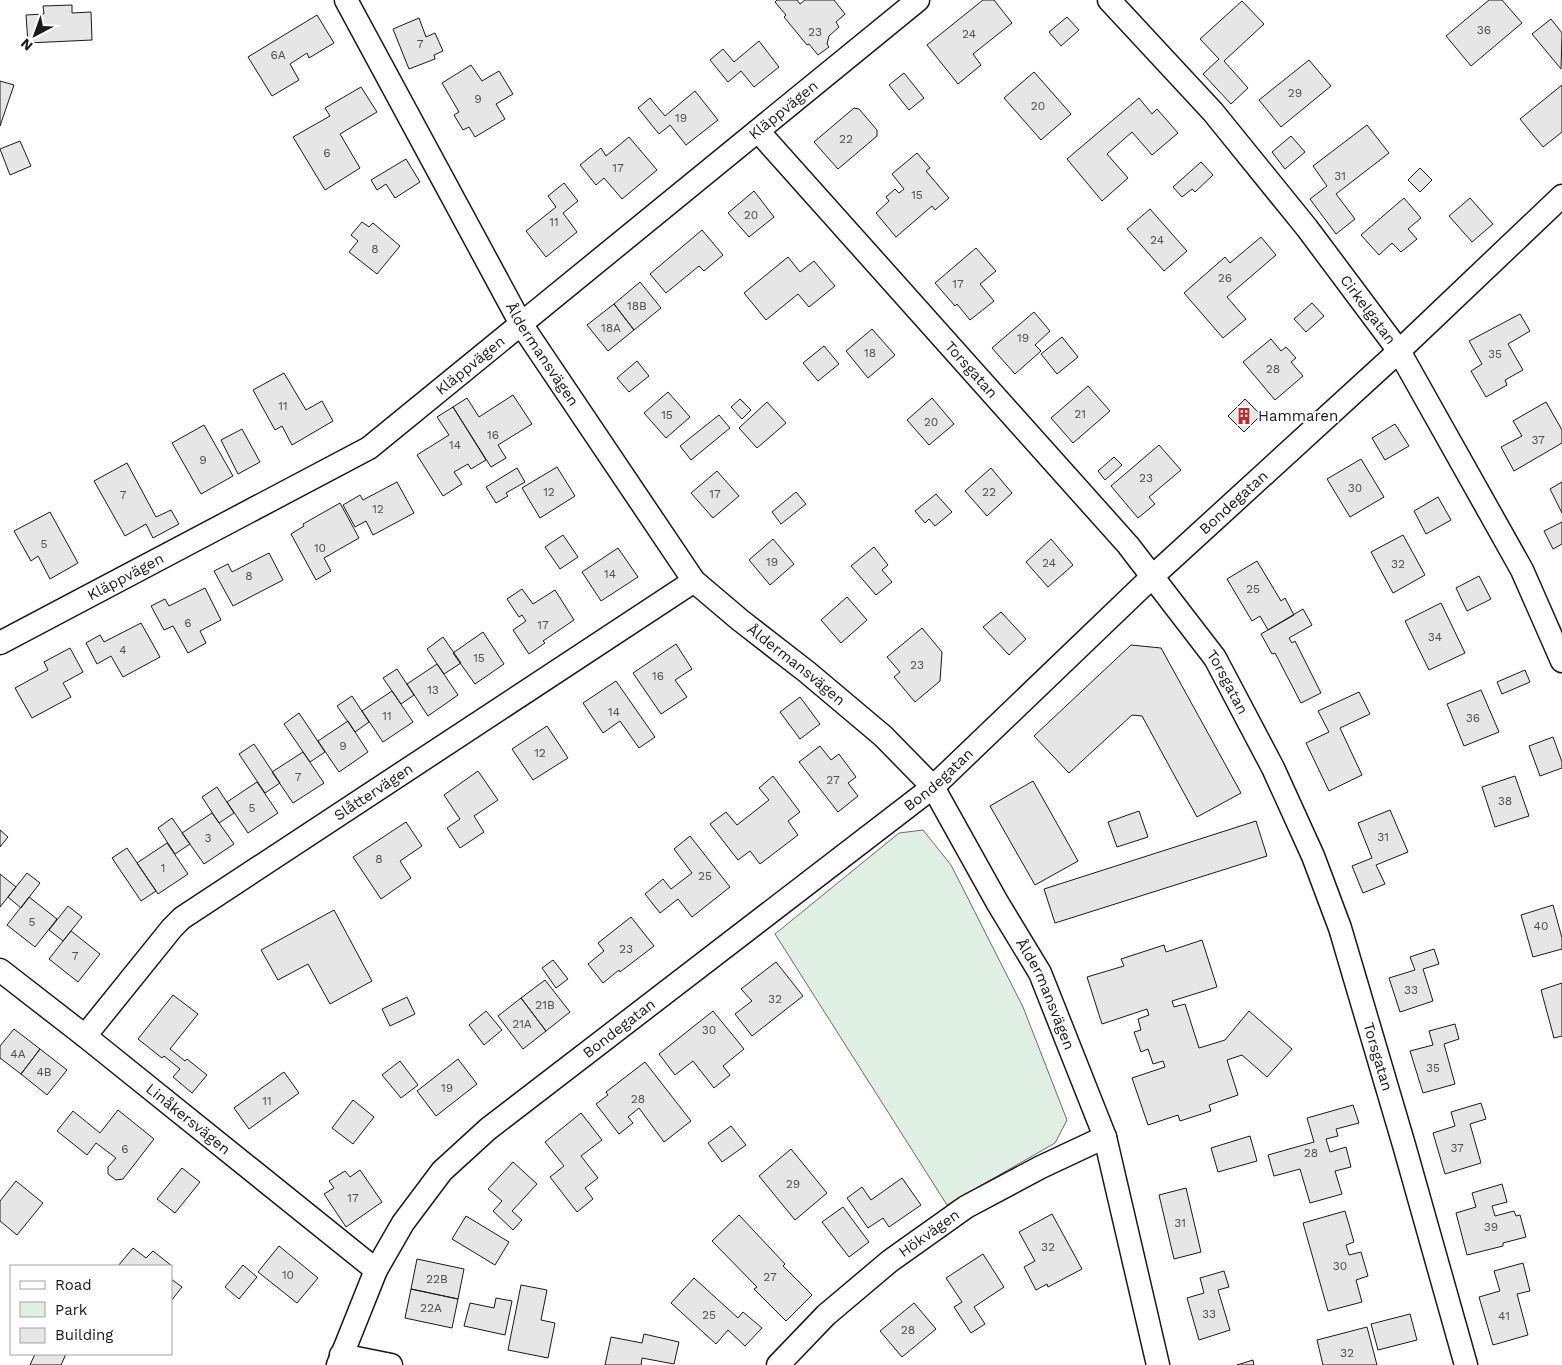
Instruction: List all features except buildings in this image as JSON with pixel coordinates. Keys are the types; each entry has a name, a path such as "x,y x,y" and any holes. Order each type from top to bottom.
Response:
{"street":[{"name":"Åldermansvägen","path":"346,0 521,324 694,581 883,736 933,787 1040,973 1105,1137 1158,1365"},
{"name":"Kläppvägen","path":"0,643 369,448 918,0"},
{"name":"Cirkelgatan","path":"1109,0 1213,112 1307,228 1399,351 1522,570 1562,661"},
{"name":"Torsgatan","path":"758,132 1115,530 1153,576 1215,658 1273,768 1313,856 1340,928 1466,1365"},
{"name":"Bondegatan","path":"340,1360 376,1270 403,1223 442,1171 488,1129 933,787 1153,576 1399,351 1562,196"},
{"name":"Slåttervägen","path":"85,1036 182,918 694,581"},
{"name":"Linåkersvägen","path":"0,970 376,1270"},
{"name":"Hökvägen","path":"778,1365 833,1309 890,1262 966,1207 1041,1167 1105,1137"},
{"path":"340,1360 391,1365"}],"green space":[{"path":"923,830 951,865 1023,1007 1067,1120 1055,1143 947,1205 775,934 899,833"}],"place":[{"name":"Hammaren","path":"1244,416"}]}
